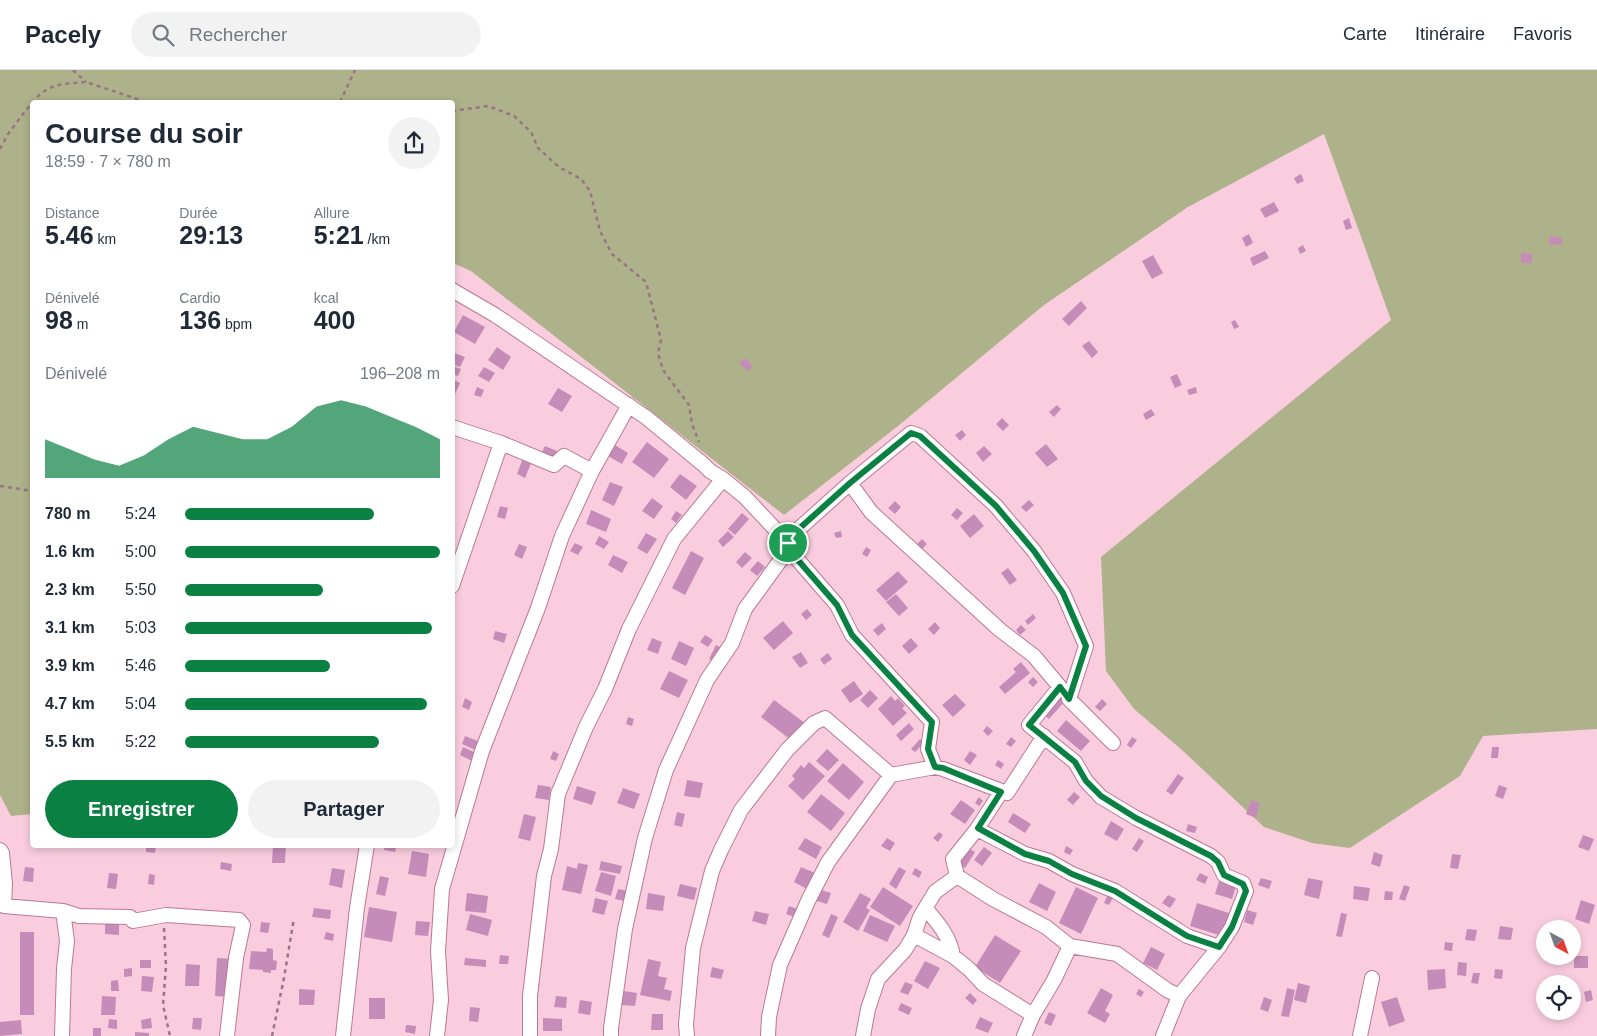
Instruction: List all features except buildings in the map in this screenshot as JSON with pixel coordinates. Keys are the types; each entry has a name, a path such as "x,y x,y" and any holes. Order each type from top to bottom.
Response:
{"street":[{"path":"455,292 495,315 648,418 710,471 745,496 788,543 797,559 837,605 852,635 932,722 928,749 935,767"},
{"path":"455,842 482,751 538,608 562,536 592,471 629,405"},
{"path":"455,428 501,443 554,465 564,456 592,471"},
{"path":"611,1036 610,1028 625,929 645,838 666,770 707,680 735,637 745,609 782,558 792,535 850,483 911,433 915,433 996,506 1034,551 1063,593 1086,646 1069,699"},
{"path":"455,577 501,443"},
{"path":"530,1036 530,996 544,876 558,794 586,726 605,689 628,629 674,539 723,479"},
{"path":"850,483 871,512 1000,630 1034,656 1069,699 1113,743"},
{"path":"1060,687 1029,725 1075,762 1086,781 1101,796 1136,818 1211,856 1218,862 1224,875 1243,884 1246,891 1232,927 1219,947 1179,996 1162,1036"},
{"path":"687,1036 686,1024 693,948 712,871 741,810 786,750 814,723 825,718 891,775"},
{"path":"768,1036 769,1017 780,965 808,901 828,862 891,775 935,767 943,768 1007,793 1044,736"},
{"path":"1001,792 978,828 954,858 957,876 1022,916 1046,927 1070,946 1117,954 1167,990 1179,996"},
{"path":"978,828 1025,854 1049,861 1072,874 1115,891 1187,936 1219,947"},
{"path":"343,1036 357,908 367,848"},
{"path":"437,1036 440,1000 438,951 442,889 453,848"},
{"path":"0,850 2,853 5,884 4,906 63,912 79,916 130,917 133,921 160,916 239,920 243,925 236,958 226,1036"},
{"path":"863,1036 868,1009 878,979 905,950 914,935 920,917 935,892 957,876"},
{"path":"926,909 951,943 953,956"},
{"path":"62,1036 64,969 67,941 63,912"},
{"path":"914,935 953,956 983,984 1033,1014"},
{"path":"1024,1036 1033,1014 1054,980 1070,946"},
{"path":"1360,1036 1372,978"}],"path":[{"path":"73,70 86,82"},
{"path":"341,100 355,70"},
{"path":"35,100 49,88 62,84 86,82 140,100"},
{"path":"0,149 8,134 30,105"},
{"path":"455,111 488,106 514,116 531,132 538,148 559,167 581,179 590,191 600,230 612,254 646,282 661,340 658,353 663,370 689,405 692,424 700,444"},
{"path":"0,486 30,491"},
{"path":"160,916 164,930 166,966 163,1004 170,1036"},
{"path":"272,1036 294,918"}],"green space":[{"path":"0,70 1597,70 1597,729 1483,736 1460,776 1350,848 1312,843 1264,827 1182,750 1134,709 1106,671 1101,557 1391,320 1324,134 1188,207 1044,305 898,426 784,515 471,271 455,264 455,100 30,100 30,814 11,816 0,795"}],"route":[{"path":"911,433 920,436 996,506 1034,551 1063,593 1086,646 1069,699 1060,687 1029,725 1075,762 1086,781 1101,796 1136,818 1211,856 1218,862 1224,875 1243,884 1246,891 1232,927 1219,947 1187,936 1115,891 1072,874 1049,861 1025,854 978,828 1001,792 943,768 935,767 928,749 932,722 852,635 837,605 797,559 788,543 792,535 850,483 911,433"}]}
